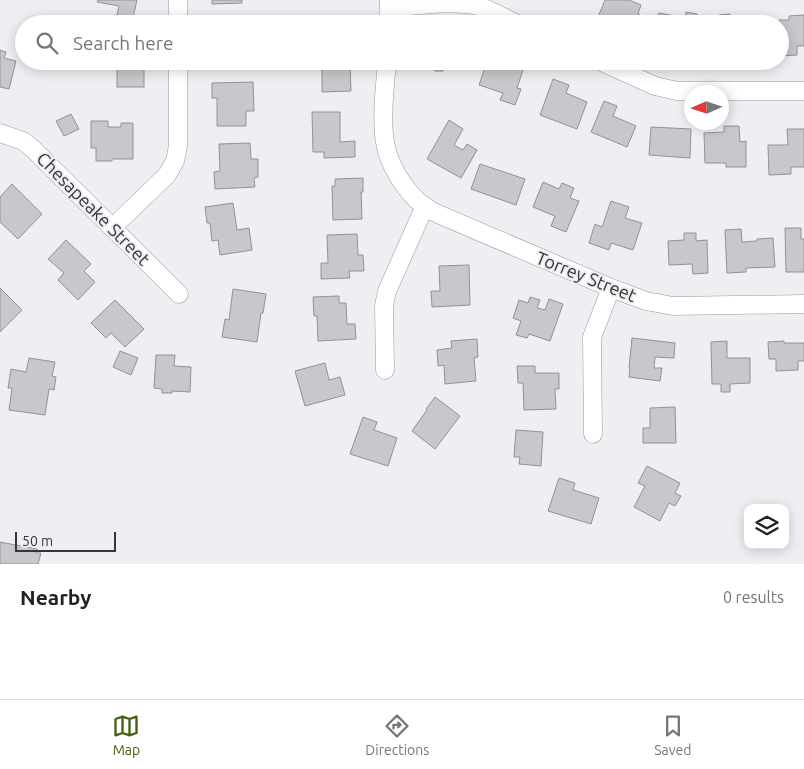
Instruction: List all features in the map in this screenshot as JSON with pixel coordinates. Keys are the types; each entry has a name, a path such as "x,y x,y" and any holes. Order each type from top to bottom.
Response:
{"street":[{"path":"178,0 178,15"},
{"path":"389,10 455,3 479,7 497,15"},
{"path":"112,228 167,174 176,161 178,146 178,70"},
{"name":"Torrey Street","path":"386,70 383,122 389,158 413,196 438,214 611,288 646,301 673,306 804,304"},
{"path":"619,70 654,86 677,91 804,92"},
{"name":"Chesapeake Street","path":"0,133 23,141 31,147 179,294"},
{"path":"385,370 384,306 387,291 425,206"},
{"path":"593,434 592,337 611,288"}],"building":[{"path":"98,0 137,0 134,15 117,15 119,6 97,2"},
{"path":"212,0 242,0 242,3 212,4"},
{"path":"605,0 629,0 641,5 638,14 640,15 599,15"},
{"path":"686,12 697,14 697,15 686,15"},
{"path":"804,15 804,46 797,46 797,55 789,55 789,16"},
{"path":"0,50 6,52 4,58 15,61 15,65 9,89 0,87"},
{"path":"117,70 144,70 144,87 117,87"},
{"path":"322,70 350,70 351,91 322,92"},
{"path":"484,70 523,70 517,88 521,89 515,105 500,100 503,93 479,85"},
{"path":"553,79 569,85 566,93 587,102 577,129 540,115"},
{"path":"253,82 254,111 246,111 246,126 217,126 217,98 212,98 212,83"},
{"path":"604,101 617,106 613,116 636,126 627,147 591,132"},
{"path":"312,112 340,112 340,142 355,141 355,157 324,158 324,152 313,152"},
{"path":"71,114 79,129 64,136 56,121"},
{"path":"449,120 463,129 454,145 463,150 467,144 477,150 461,178 427,159"},
{"path":"91,121 108,121 108,127 121,127 121,123 133,123 133,159 96,161 96,148 91,148"},
{"path":"729,126 739,126 740,142 746,141 746,167 726,167 726,163 705,163 704,133 724,132 724,130 729,130"},
{"path":"651,127 691,130 690,158 649,155"},
{"path":"787,129 804,129 804,167 791,167 791,174 769,175 768,145 788,145"},
{"path":"250,143 251,159 258,159 258,177 254,178 255,187 215,189 214,172 220,171 219,144"},
{"path":"480,164 525,179 516,205 471,189"},
{"path":"363,178 363,192 361,192 362,219 333,220 332,186 335,186 335,179"},
{"path":"543,182 559,189 562,183 574,188 570,198 579,201 566,232 551,226 555,216 533,207"},
{"path":"12,184 42,214 18,239 0,222 0,197"},
{"path":"611,201 629,207 625,218 642,223 633,250 611,243 609,250 589,243 595,224 602,227"},
{"path":"233,203 237,230 249,228 252,250 220,255 218,240 212,241 210,223 207,223 205,207"},
{"path":"785,228 801,228 801,239 804,239 804,272 786,272"},
{"path":"741,229 742,242 773,238 775,267 746,268 746,272 727,273 725,230"},
{"path":"684,233 696,233 696,241 707,240 708,273 693,274 692,264 669,265 668,241 684,240"},
{"path":"357,234 358,255 363,255 364,271 349,271 350,278 321,279 321,263 328,263 327,235"},
{"path":"66,240 91,264 84,271 95,282 78,300 58,280 64,273 48,259"},
{"path":"469,265 470,305 432,307 431,291 440,291 439,266"},
{"path":"0,288 22,310 0,332"},
{"path":"233,289 266,294 257,342 222,337 225,319 229,320"},
{"path":"339,296 339,303 346,303 347,324 355,324 356,339 318,341 317,316 314,316 313,297"},
{"path":"530,297 540,300 537,308 545,310 549,299 563,304 550,341 529,334 527,338 516,335 521,321 513,318 519,300 528,303"},
{"path":"115,300 144,329 125,347 111,333 106,338 91,323"},
{"path":"632,338 675,343 674,358 655,357 654,368 662,368 660,381 629,377"},
{"path":"477,339 478,357 474,358 476,381 445,384 444,365 438,366 437,350 452,348 451,341"},
{"path":"727,341 727,358 750,358 750,383 730,384 730,392 721,392 721,384 712,384 711,342"},
{"path":"784,341 784,343 804,343 804,361 798,361 798,370 776,371 776,359 769,359 768,342"},
{"path":"120,351 138,358 131,375 113,367"},
{"path":"156,355 175,355 174,366 191,367 190,392 172,391 172,393 162,393 162,389 154,388"},
{"path":"29,358 55,362 52,376 56,377 54,390 49,389 45,415 9,410 12,388 8,388 11,369 26,372"},
{"path":"325,363 329,380 340,377 345,395 305,406 295,371"},
{"path":"517,366 535,366 535,373 559,373 559,389 555,389 556,409 524,410 523,383 518,383"},
{"path":"435,397 460,416 435,449 412,431"},
{"path":"675,407 676,443 643,443 643,428 650,428 650,408"},
{"path":"363,417 377,422 374,430 397,438 388,466 350,454"},
{"path":"516,430 543,432 541,466 519,464 520,457 514,457"},
{"path":"647,466 680,483 675,493 681,496 675,506 669,503 660,521 634,507 645,486 638,483"},
{"path":"559,478 575,483 573,490 599,498 591,524 548,511"},
{"path":"0,542 37,549 36,553 41,553 38,564 0,564"}]}
